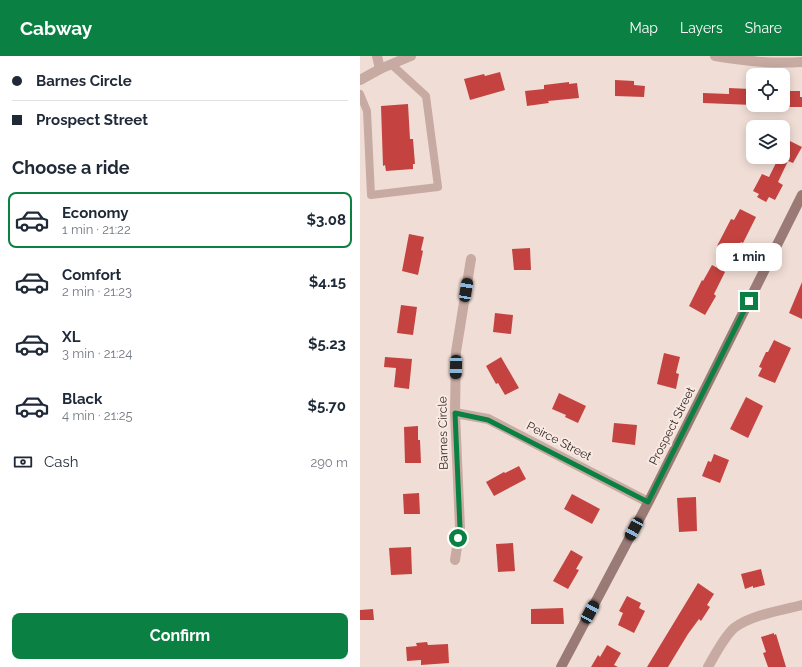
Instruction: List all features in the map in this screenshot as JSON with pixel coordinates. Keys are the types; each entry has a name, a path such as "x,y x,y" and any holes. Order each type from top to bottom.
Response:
{"main road":[{"name":"Prospect Street","path":"561,667 648,502 802,196"}],"street":[{"path":"377,56 380,69"},
{"path":"360,80 380,69 410,56"},
{"path":"714,56 752,62 802,62"},
{"name":"Barnes Circle","path":"455,560 460,528 455,413 456,352 471,259"},
{"name":"Peirce Street","path":"455,413 488,420 648,502"},
{"path":"708,667 719,648 734,629 751,620 802,605"}],"lane":[{"path":"360,94 367,112 371,195 438,187 426,96 391,64"}],"building":[{"path":"500,72 505,90 470,100 464,79"},
{"path":"615,80 634,81 634,85 645,86 644,97 615,96"},
{"path":"569,82 569,84 577,83 579,98 548,101 549,103 527,106 525,91 544,89 544,85"},
{"path":"729,88 746,89 746,105 703,103 703,93 729,94"},
{"path":"790,91 800,91 800,97 802,97 802,107 790,107"},
{"path":"408,104 410,139 413,139 415,164 413,164 413,169 386,171 385,165 383,166 381,106"},
{"path":"790,141 802,147 793,163 790,162"},
{"path":"776,164 787,164 778,182 783,185 775,200 769,197 766,202 757,197 759,194 753,191 762,174 769,177"},
{"path":"740,209 756,217 743,243 741,242 734,255 717,246 731,219 734,220"},
{"path":"409,234 424,237 418,275 402,271"},
{"path":"530,248 531,270 514,270 512,249"},
{"path":"712,265 725,272 714,294 716,296 705,315 689,306 702,280 703,281"},
{"path":"802,282 802,319 789,313"},
{"path":"401,305 417,307 413,335 397,333"},
{"path":"495,313 513,315 511,334 493,332"},
{"path":"774,340 791,348 775,383 758,376 762,368 759,367"},
{"path":"664,353 680,357 676,373 679,374 676,389 657,384"},
{"path":"385,357 412,359 409,389 394,387 396,368 384,367"},
{"path":"501,357 519,388 505,395 498,383 496,384 486,366"},
{"path":"559,393 586,406 578,423 565,417 566,415 552,409"},
{"path":"746,397 763,406 748,438 730,429"},
{"path":"614,423 637,425 635,445 612,442"},
{"path":"418,426 421,463 405,463 404,427"},
{"path":"714,454 729,460 720,483 702,476 708,461 711,462"},
{"path":"519,466 526,479 494,496 486,482"},
{"path":"419,493 420,514 404,514 403,494"},
{"path":"572,494 600,509 592,524 564,509"},
{"path":"696,497 697,531 679,532 677,498"},
{"path":"513,543 515,571 498,572 496,544"},
{"path":"411,547 412,574 391,575 389,548"},
{"path":"571,550 583,557 576,569 579,570 568,589 553,581"},
{"path":"761,569 765,585 753,588 753,586 745,589 741,574"},
{"path":"698,583 714,594 707,605 710,607 701,621 699,619 688,634 668,667 647,667"},
{"path":"627,596 641,603 639,608 645,611 634,633 618,625 623,613 619,611"},
{"path":"563,608 564,624 531,624 531,609"},
{"path":"373,609 374,620 360,620 360,610"},
{"path":"774,633 774,635 776,634 786,667 768,667 763,653 766,652 761,637"},
{"path":"427,642 428,645 448,644 449,663 421,665 421,660 407,661 406,647 417,646 416,643"},
{"path":"607,645 621,653 614,665 618,667 591,667 598,655 600,657"}],"route":[{"path":"458,538 460,528 455,413 488,420 648,502 749,301"}]}
